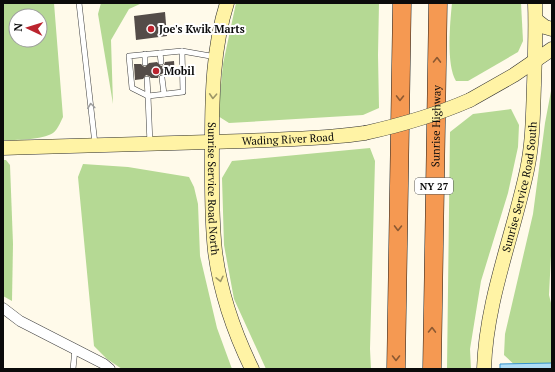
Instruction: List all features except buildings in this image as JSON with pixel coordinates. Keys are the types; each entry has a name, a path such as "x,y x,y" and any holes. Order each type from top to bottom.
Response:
{"highway":[{"name":"NY 27","path":"396,369 402,3"},
{"name":"Sunrise Highway","path":"432,369 438,3"}],"street":[{"name":"Sunrise Service Road North","path":"227,3 221,24 216,58 212,107 212,220 218,268 233,323 252,369"},
{"name":"Sunrise Service Road South","path":"484,369 490,313 527,169 532,129 536,20 535,3"},
{"path":"536,20 545,27 552,29"},
{"name":"Wading River Road","path":"3,148 150,145 322,138 365,133 420,119 445,111 470,100 500,84 552,49"},
{"path":"3,308 20,321 104,364 110,369"}],"lane":[{"path":"79,3 95,145"},
{"path":"182,51 184,92 148,96 132,88 129,56 182,51 216,58"},
{"path":"160,53 161,62"},
{"path":"145,54 145,63"},
{"path":"162,78 164,94"},
{"path":"147,79 150,145"},
{"path":"73,369 75,349"}],"green space":[{"path":"3,3 54,3 63,117 59,126 53,133 42,137 3,140"},
{"path":"101,3 153,3 140,4 129,9 111,40 113,104 98,14"},
{"path":"236,3 379,3 379,108 363,115 229,123 218,116 223,64"},
{"path":"452,3 521,3 523,41 518,52 468,81 456,81 453,74 450,55"},
{"path":"552,90 552,236 549,295 552,307 552,369 519,369 504,355 505,334 533,214 545,123"},
{"path":"511,109 519,125 518,147 508,193 481,281 470,349 471,369 447,369 450,132 473,114"},
{"path":"370,148 375,161 370,349 371,369 266,369 234,299 224,245 222,178 232,161"},
{"path":"3,160 6,160 10,165 13,244 12,301 3,296"},
{"path":"83,164 128,167 189,177 194,187 198,204 200,256 217,328 232,369 122,369 107,359 94,346 78,177"}],"water":[{"path":"552,363 552,369 500,369 500,364"}],"place":[{"name":"Joe's Kwik Marts","path":"151,29"},
{"name":"Mobil","path":"156,71"}]}
